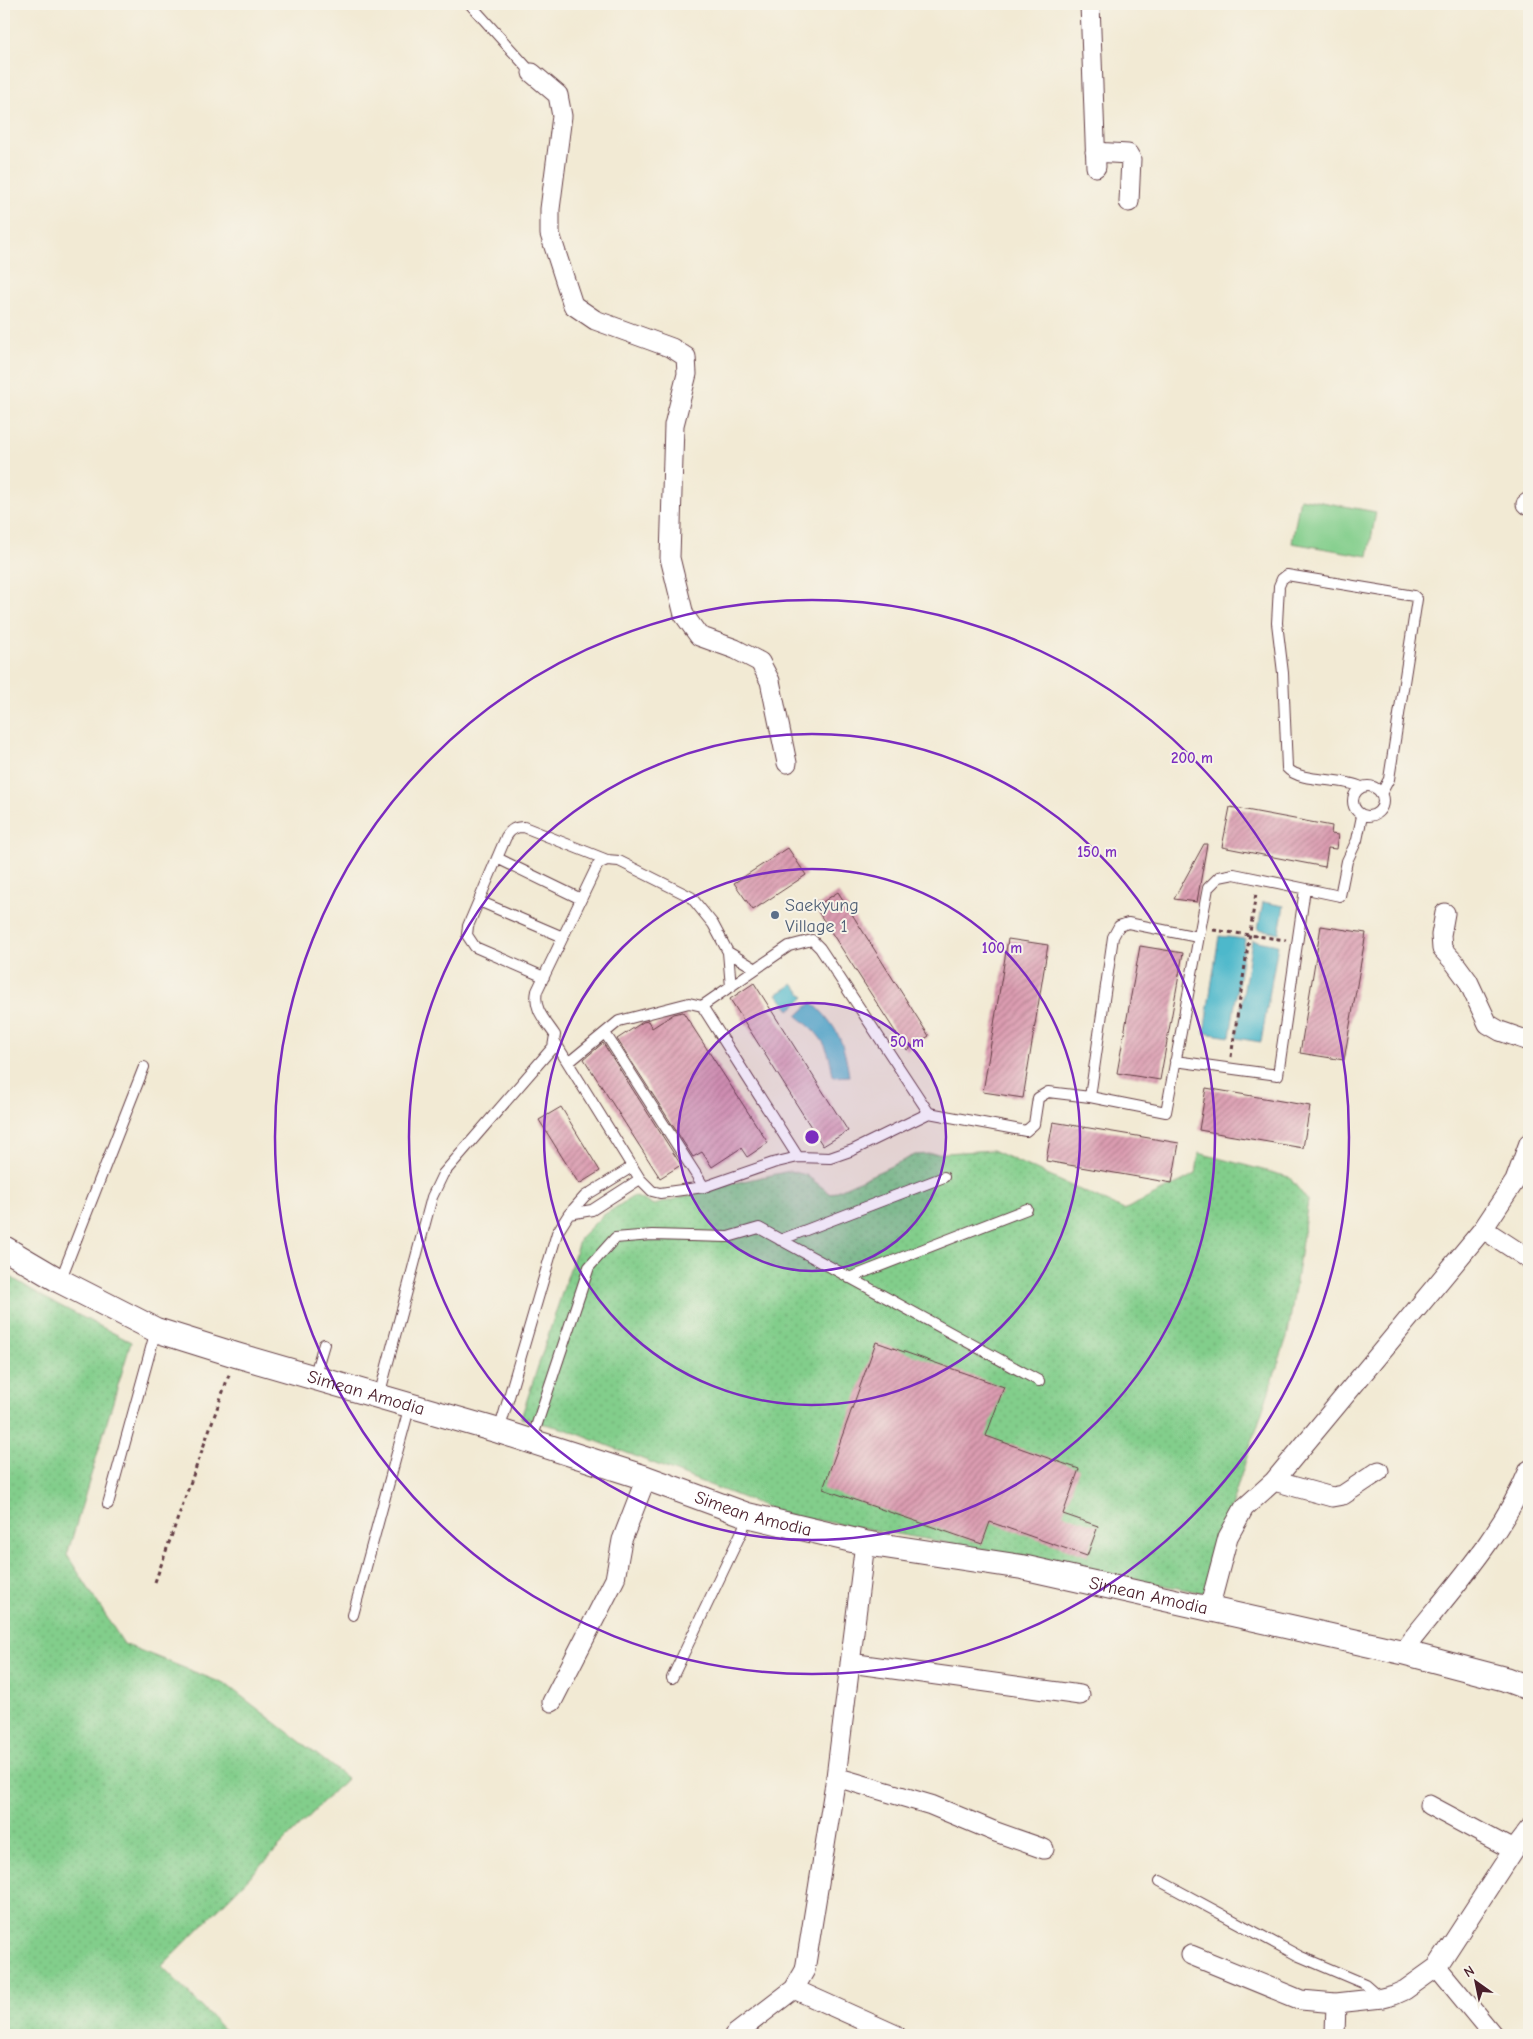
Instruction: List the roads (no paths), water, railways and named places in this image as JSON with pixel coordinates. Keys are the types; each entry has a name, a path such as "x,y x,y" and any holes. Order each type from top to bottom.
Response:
{"street":[{"path":"1090,4 1095,160 1128,154 1131,159 1130,202"},
{"path":"532,73 558,95 562,116 550,209 550,234 573,305 595,320 672,348 686,357 687,374 674,425 670,558 684,615 699,636 735,649 760,662 770,682 788,763"},
{"path":"1445,913 1441,935 1442,949 1468,981 1488,1024 1500,1031 1529,1041"},
{"path":"1209,1609 1228,1537 1244,1508 1274,1481 1483,1229 1515,1181 1529,1143"},
{"path":"1483,1229 1529,1259"},
{"name":"Simean Amodia","path":"4,1248 60,1282 156,1330 499,1431 646,1478 747,1515 865,1543 1022,1567 1402,1652 1505,1679 1529,1688"},
{"path":"1274,1481 1332,1497 1343,1495 1378,1470"},
{"path":"1402,1652 1483,1549 1518,1497 1529,1470"},
{"path":"552,1702 615,1579 622,1540 646,1478"},
{"path":"734,2035 794,1989 805,1970 836,1777 865,1543"},
{"path":"850,1663 1080,1696"},
{"path":"836,1777 930,1805 1044,1849"},
{"path":"1429,1805 1513,1850"},
{"path":"1191,1954 1301,2000 1336,2003 1382,1998 1405,1990 1437,1967 1513,1850 1529,1829"},
{"path":"1437,1967 1493,2035"},
{"path":"794,1989 896,2035"},
{"path":"1335,2035 1336,2003"}],"lane":[{"path":"470,4 532,73"},
{"path":"1361,787 1356,791 1352,802 1354,808 1362,816 1377,814 1382,808 1383,801 1381,794 1373,787 1361,787 1351,782 1299,776 1287,768 1283,673 1277,623 1279,586 1282,579 1287,575 1414,596 1417,599 1389,779 1381,794"},
{"path":"555,1042 640,1179 652,1191 660,1193 704,1187 773,1163 798,1157 830,1158 853,1150 929,1113 1026,1131 1034,1124 1038,1098 1048,1092 1090,1097 1166,1112 1208,888 1219,877 1234,874 1340,896 1348,861 1357,840 1362,816"},
{"path":"544,977 475,948 467,935 468,926 506,837 510,830 516,827 524,828 607,860 619,862 691,897 713,924 728,952 731,987"},
{"path":"497,858 581,898"},
{"path":"379,1396 432,1197 443,1174 553,1047 555,1035 538,1011 535,1001 544,977 598,864 607,860"},
{"path":"1175,1061 1278,1075 1305,889"},
{"path":"479,901 563,937"},
{"path":"1090,1097 1113,937 1119,926 1128,923 1199,933"},
{"path":"702,1006 789,946 812,940 820,948 929,1113"},
{"path":"728,952 756,969"},
{"path":"568,1062 619,1021 666,1007 689,1003 702,1006 798,1157"},
{"path":"605,1034 704,1187"},
{"path":"60,1282 144,1067"},
{"path":"499,1431 556,1233 585,1196 632,1167"},
{"path":"780,1240 944,1177"},
{"path":"569,1214 592,1210 640,1179"},
{"path":"849,1278 1027,1209"},
{"path":"531,1442 589,1267 616,1238 652,1235 728,1237 759,1228 1039,1381"},
{"path":"108,1504 156,1330"},
{"path":"314,1377 324,1344"},
{"path":"353,1615 410,1405"},
{"path":"672,1678 743,1529 747,1515"},
{"path":"1160,1881 1299,1956 1365,1984 1382,1998"}],"water":[{"path":"1263,902 1284,906 1279,933 1258,929"},
{"path":"1219,936 1245,939 1230,1037 1204,1033"},
{"path":"1252,940 1278,945 1261,1042 1236,1038"},
{"path":"793,984 805,997 790,1010 777,994"},
{"path":"812,1002 834,1027 842,1044 849,1076 833,1077 829,1057 823,1042 813,1029 797,1016"}],"place":[{"name":"Saekyung Village 1","path":"775,915"}]}
